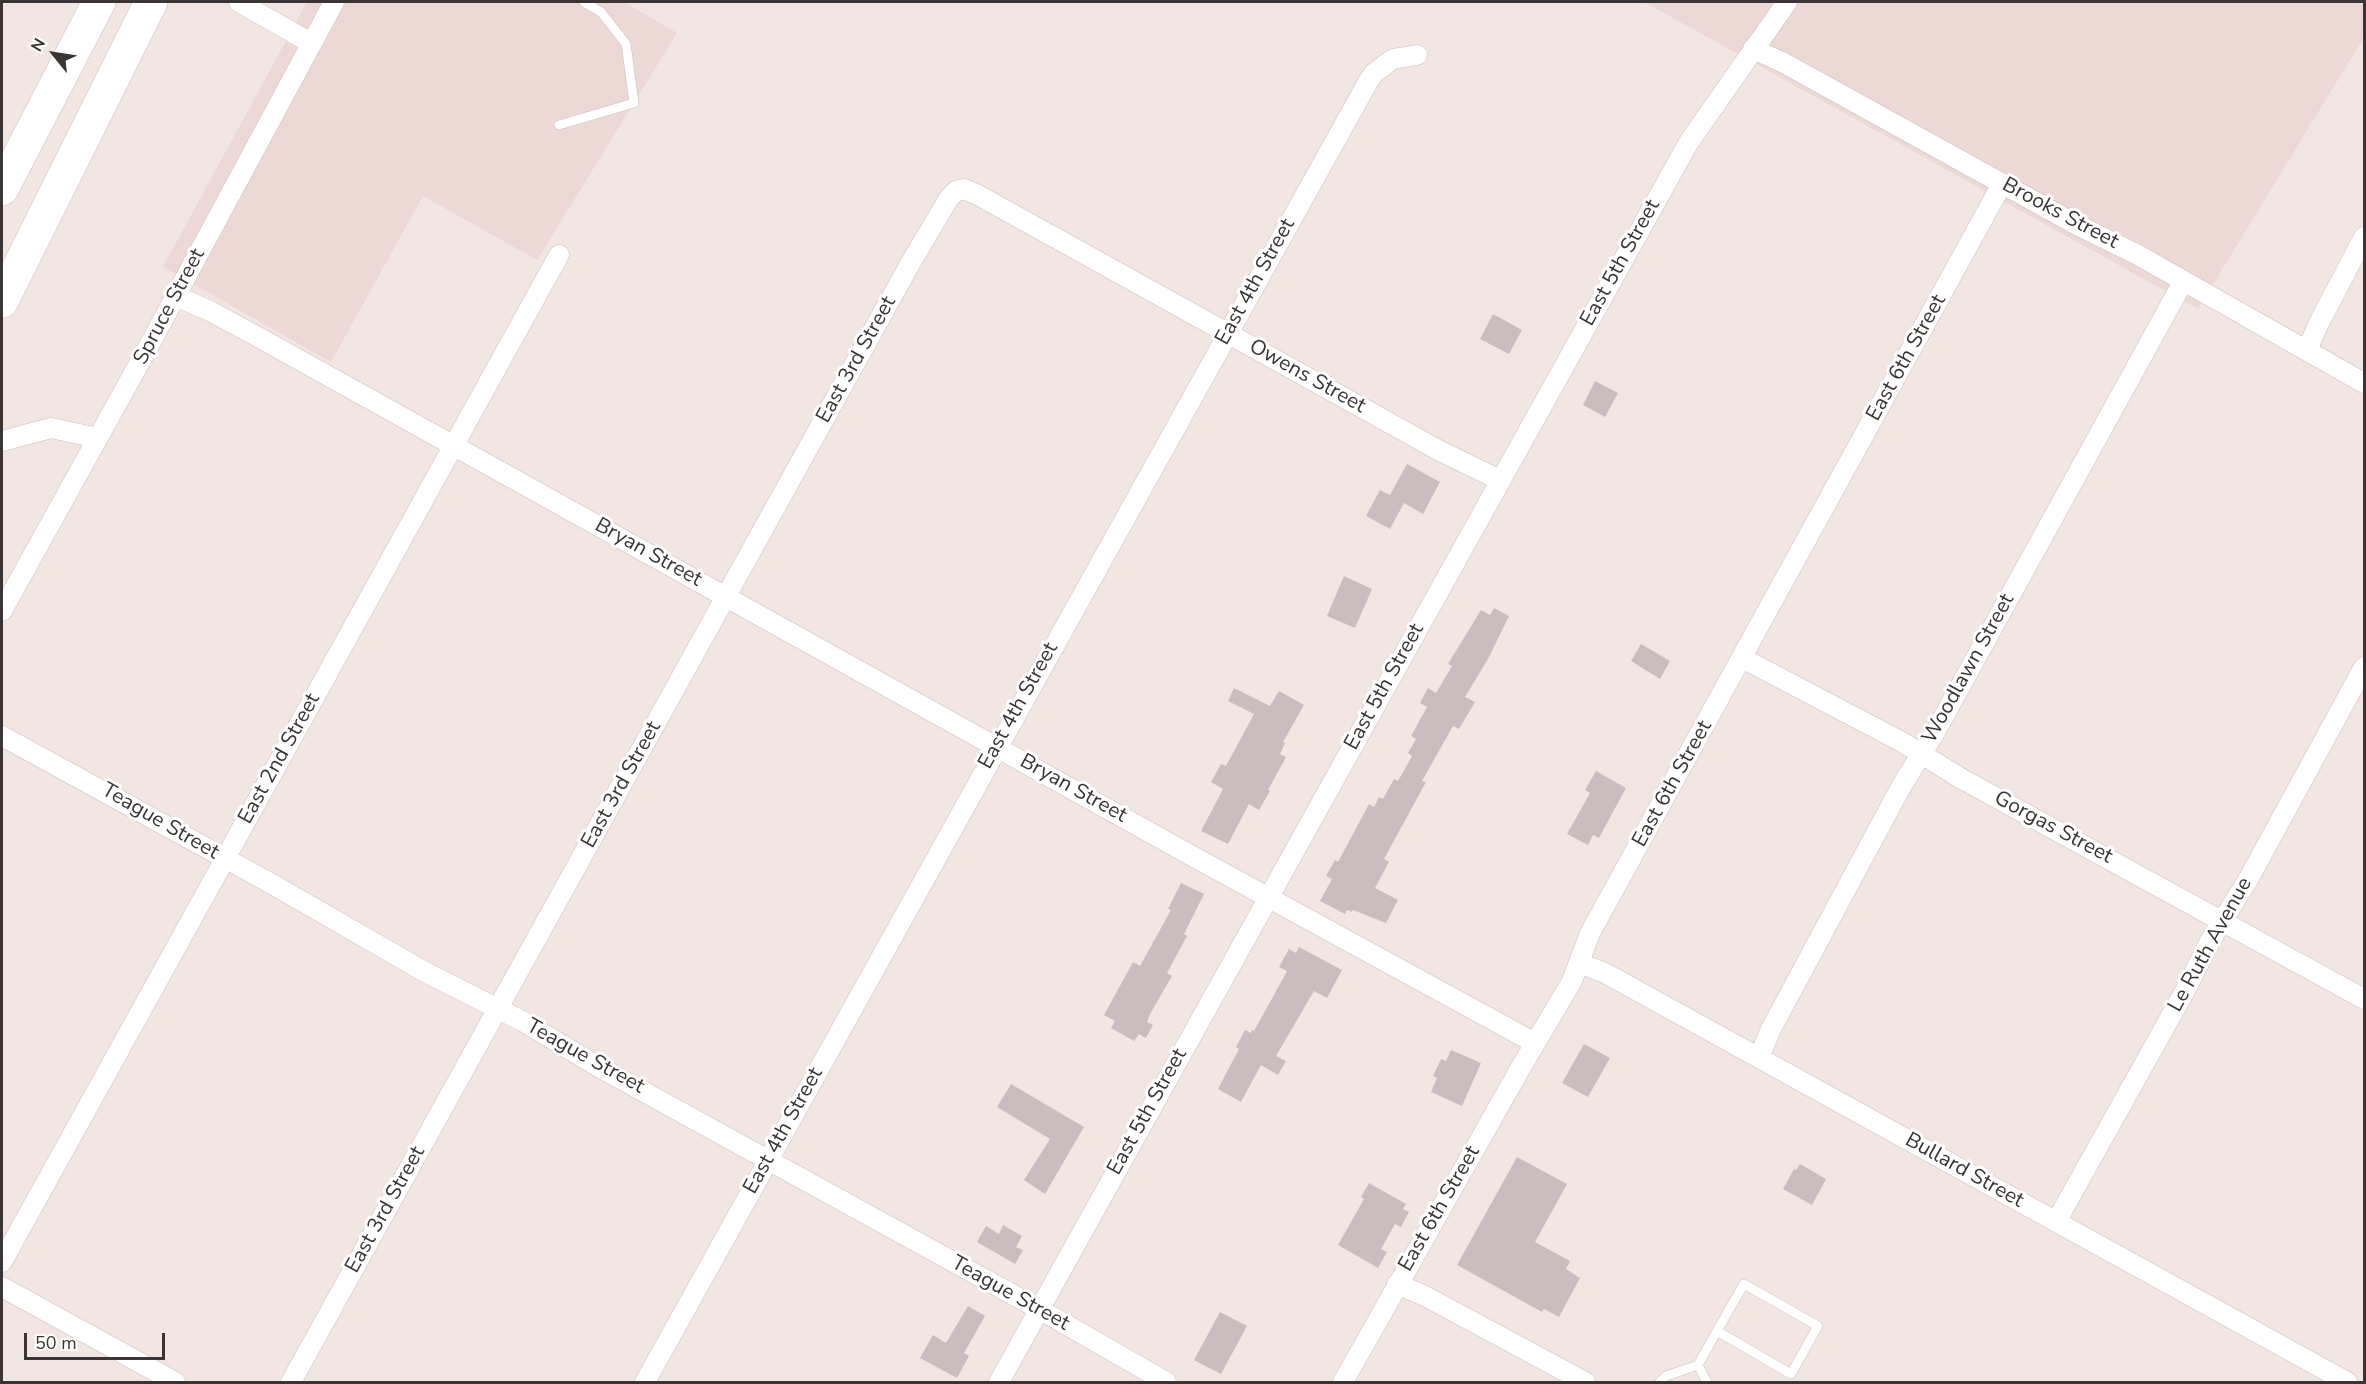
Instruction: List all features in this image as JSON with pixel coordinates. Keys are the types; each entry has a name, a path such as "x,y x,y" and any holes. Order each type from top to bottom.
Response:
{"highway":[{"path":"2,189 99,2"},
{"path":"2,301 148,7"},
{"path":"2,182 21,151"}],"street":[{"path":"239,2 311,43"},
{"name":"Spruce Street","path":"2,611 176,297 334,2"},
{"name":"East 5th Street","path":"999,1383 1689,142 1787,2"},
{"name":"Brooks Street","path":"1753,49 1784,63 2002,184 2138,255 2364,382"},
{"name":"East 4th Street","path":"645,1383 1368,82 1374,73 1393,60 1417,55"},
{"name":"East 6th Street","path":"1343,1383 1397,1284 1572,981 1590,933 2002,184"},
{"name":"Owens Street","path":"956,191 964,189 978,195 1440,452 1500,480"},
{"name":"East 3rd Street","path":"291,1383 910,264 949,198 956,191"},
{"path":"2307,350 2364,237"},
{"path":"453,445 559,255"},
{"name":"Woodlawn Street","path":"1759,1057 1771,1029 1855,871 2183,282"},
{"name":"Bryan Street","path":"176,297 210,311 258,337 1535,1043"},
{"path":"2,441 51,428 98,438"},
{"name":"East 2nd Street","path":"2,1262 453,445"},
{"name":"Gorgas Street","path":"1742,658 1902,742 2364,999"},
{"name":"Le Ruth Avenue","path":"2056,1222 2249,878 2364,667"},
{"name":"Teague Street","path":"2,736 94,785 425,972 498,1009 1039,1309 1166,1383"},
{"name":"Bullard Street","path":"1579,963 1605,973 1759,1057 2347,1383"},
{"path":"1397,1284 1425,1296 1585,1383"},
{"path":"2,1287 174,1383"}],"lane":[{"path":"559,125 634,103 626,44 601,12 584,2"},
{"path":"1660,1383 1666,1376 1698,1365 1717,1331 1744,1284 1818,1326 1791,1374 1717,1331"},
{"path":"1698,1365 1707,1383"}],"shaded area":[{"path":"307,2 624,2 677,33 537,260 423,196 331,362 163,267"},
{"path":"1644,2 2364,2 2364,37 2198,309"}],"building":[{"path":"1493,314 1522,330 1509,354 1480,339"},
{"path":"1595,381 1618,393 1605,417 1583,405"},
{"path":"1407,464 1440,482 1423,514 1404,503 1390,529 1366,516 1380,490 1390,495"},
{"path":"1344,576 1372,589 1355,628 1327,616"},
{"path":"1494,608 1509,616 1488,659 1465,697 1475,702 1459,729 1453,726 1422,781 1426,782 1384,859 1389,862 1375,888 1398,900 1386,923 1353,910 1352,912 1347,910 1345,914 1320,901 1332,879 1326,876 1335,860 1338,862 1369,804 1374,807 1379,797 1383,799 1394,779 1398,781 1412,756 1408,753 1416,739 1411,736 1427,707 1420,703 1428,688 1436,693 1452,666 1448,664 1481,610 1490,615"},
{"path":"1641,644 1670,661 1660,679 1631,661"},
{"path":"1234,688 1270,706 1279,691 1304,705 1283,742 1285,743 1280,754 1286,757 1268,790 1270,791 1259,810 1249,804 1228,844 1201,831 1223,789 1211,782 1221,764 1226,766 1254,714 1228,701"},
{"path":"1596,771 1626,788 1599,838 1593,835 1588,845 1567,834 1590,793 1585,790"},
{"path":"1181,883 1204,894 1184,934 1187,936 1167,973 1172,976 1150,1014 1147,1022 1153,1025 1146,1038 1139,1034 1134,1041 1111,1028 1115,1021 1104,1015 1133,962 1140,966 1171,910 1168,909"},
{"path":"1299,947 1342,970 1327,998 1314,991 1276,1056 1286,1061 1278,1075 1261,1065 1241,1102 1218,1089 1239,1049 1236,1047 1245,1030 1251,1033 1252,1030 1254,1031 1285,975 1287,971 1279,967 1289,949 1296,953"},
{"path":"1584,1044 1610,1058 1588,1097 1562,1083"},
{"path":"1451,1050 1481,1063 1462,1106 1431,1092 1437,1078 1433,1076 1441,1059 1446,1061"},
{"path":"1011,1084 1084,1127 1045,1194 1024,1180 1050,1139 997,1107"},
{"path":"1517,1157 1567,1184 1535,1242 1570,1261 1566,1269 1580,1278 1559,1317 1544,1309 1542,1312 1457,1265"},
{"path":"1800,1164 1826,1179 1812,1205 1783,1189 1794,1169 1796,1170"},
{"path":"1369,1183 1406,1204 1403,1209 1409,1212 1401,1227 1395,1224 1381,1249 1387,1252 1378,1268 1338,1245 1364,1199 1361,1197"},
{"path":"1003,1225 1022,1236 1016,1247 1023,1250 1015,1264 977,1242 986,1226 999,1234"},
{"path":"968,1306 985,1316 964,1353 969,1356 957,1378 920,1358 933,1335 946,1343"},
{"path":"1220,1312 1247,1326 1221,1374 1194,1360"}]}
